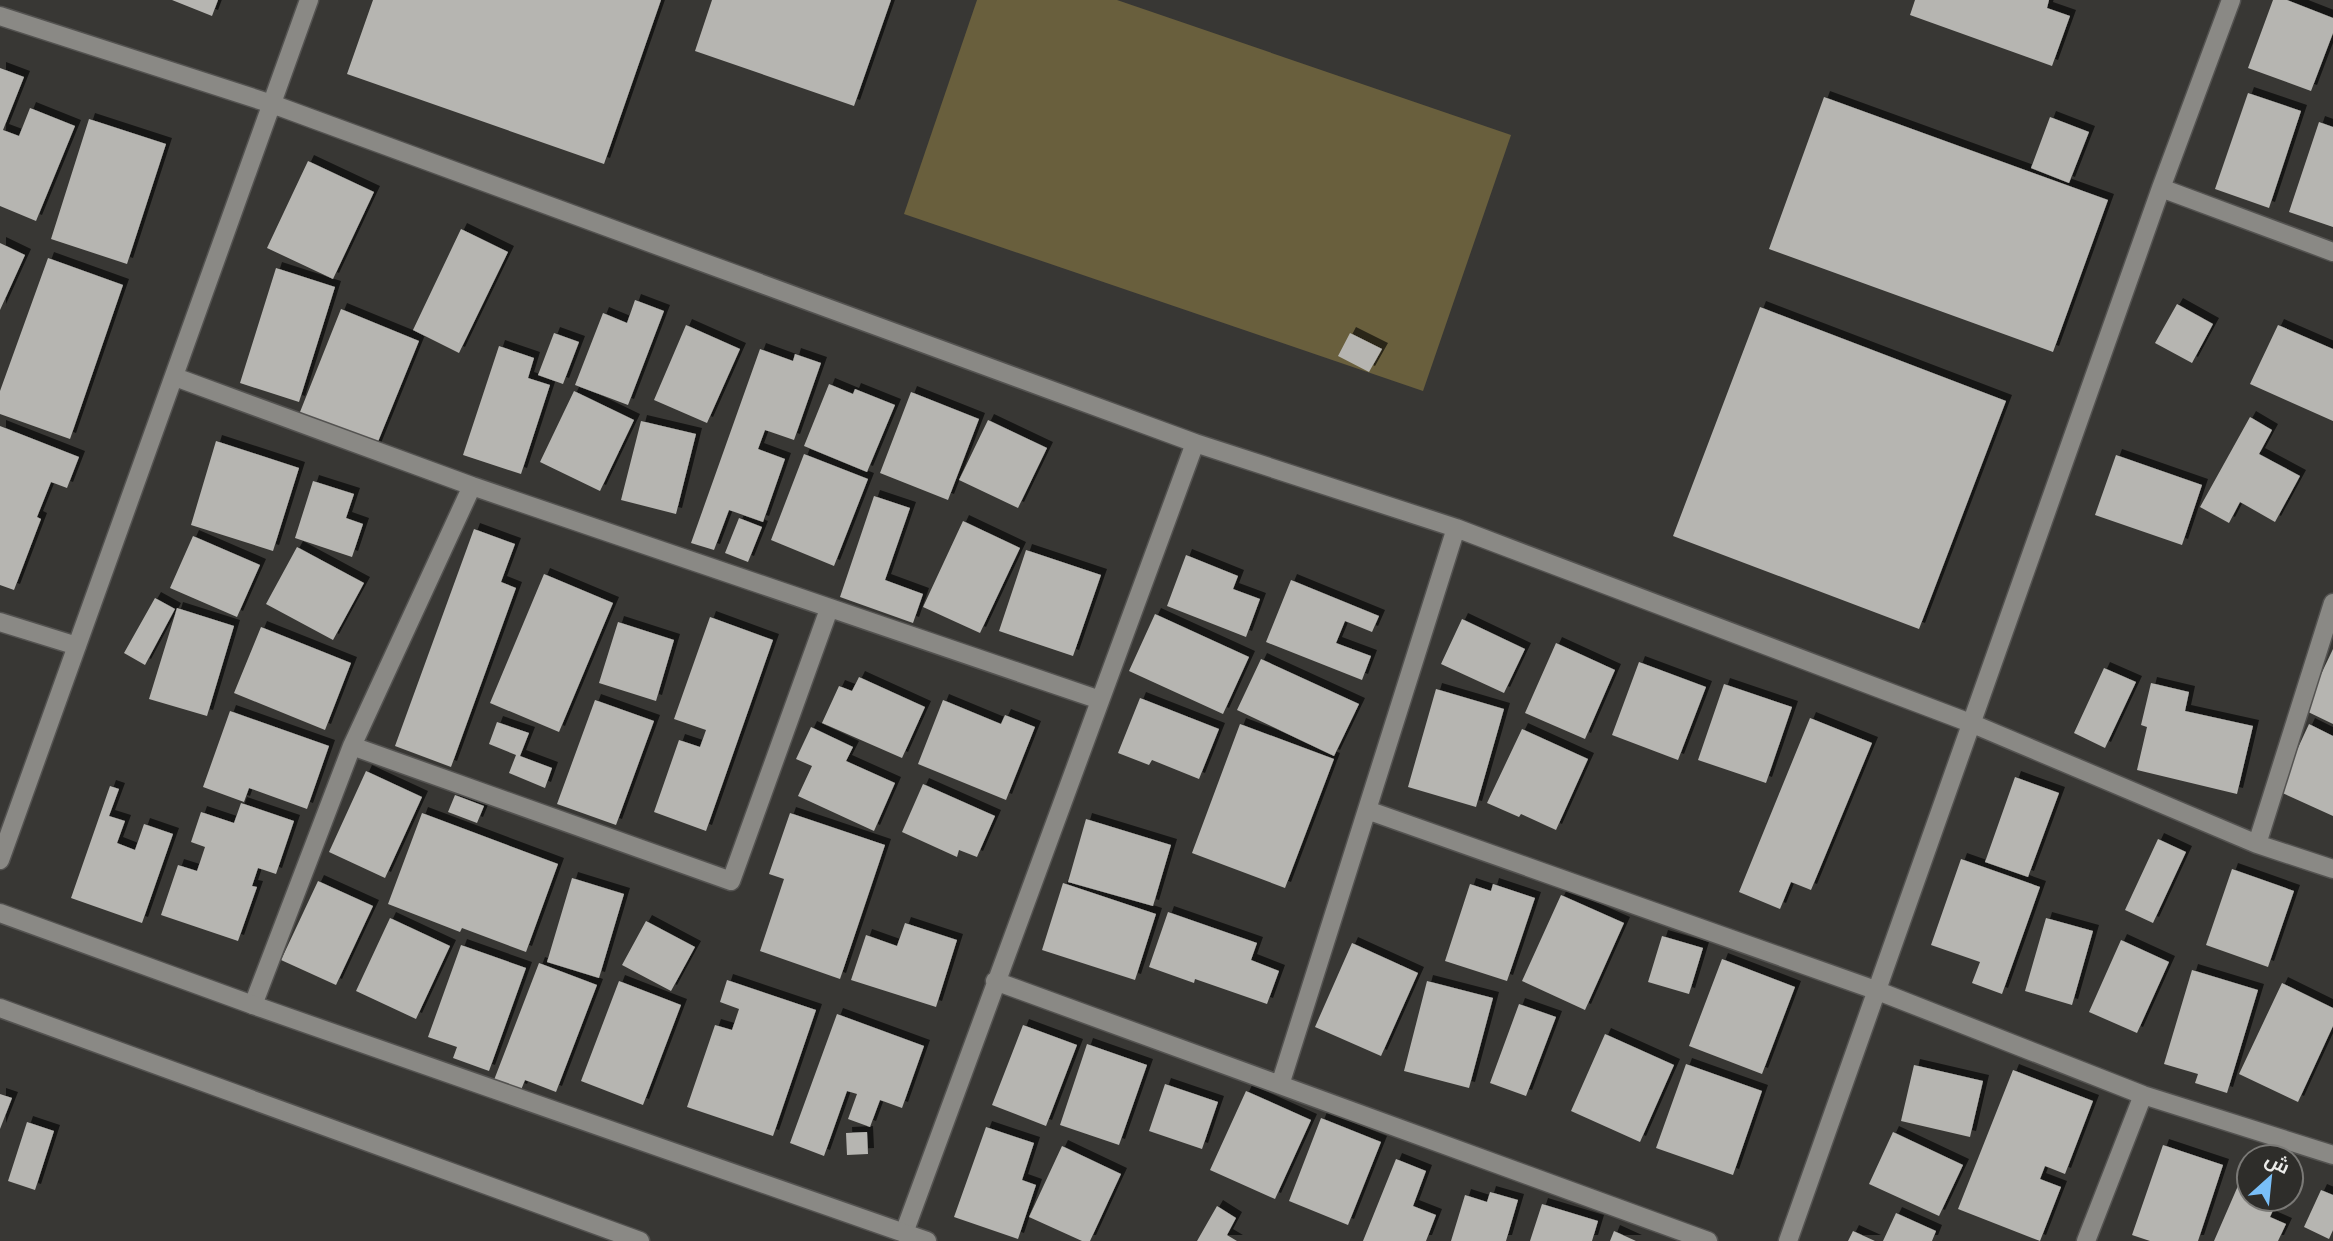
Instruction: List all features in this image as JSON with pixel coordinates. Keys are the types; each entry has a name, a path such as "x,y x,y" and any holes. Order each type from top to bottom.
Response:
{"street":[{"path":"0,860 309,0"},
{"path":"1788,1241 2161,188 2231,0"},
{"path":"0,16 272,104 1195,443 1456,528 1973,724 2257,844 2333,869"},
{"path":"2161,188 2333,252"},
{"path":"175,377 472,486 1100,700"},
{"path":"904,1233 1195,443"},
{"path":"253,1005 352,746 472,486"},
{"path":"1280,1085 1456,528"},
{"path":"2257,844 2333,603"},
{"path":"352,746 731,881 829,609"},
{"path":"0,622 77,646"},
{"path":"1367,810 1878,991 2143,1095 2333,1155"},
{"path":"0,912 253,1005 927,1241"},
{"path":"995,981 1708,1241"},
{"path":"0,1008 640,1241"},
{"path":"2086,1241 2143,1095"}],"shaded area":[{"path":"977,0 1117,0 1511,135 1423,391 904,214"}],"building":[{"path":"172,0 218,0 212,16"},
{"path":"373,0 661,0 604,164 347,74"},
{"path":"712,0 891,0 854,106 695,51"},
{"path":"1915,0 2049,0 2047,8 2070,16 2052,66 1910,15"},
{"path":"2273,0 2287,0 2333,18 2333,33 2311,91 2248,68"},
{"path":"0,68 24,77 3,130 19,136 30,108 75,126 36,221 0,206"},
{"path":"2248,93 2301,111 2269,208 2215,189"},
{"path":"1824,97 2108,200 2053,352 1769,249"},
{"path":"2050,117 2089,132 2069,183 2031,168"},
{"path":"89,119 166,144 127,264 51,239"},
{"path":"2319,122 2333,127 2333,227 2289,212"},
{"path":"308,161 374,192 333,279 267,248"},
{"path":"461,229 508,252 459,353 413,330"},
{"path":"0,243 25,255 0,310"},
{"path":"48,258 123,285 70,439 0,414 0,391"},
{"path":"276,268 335,287 299,402 240,383"},
{"path":"635,300 664,311 628,405 575,385 603,313 627,323"},
{"path":"2177,304 2213,324 2192,363 2155,343"},
{"path":"1760,307 2006,401 1919,629 1673,536"},
{"path":"341,309 419,341 375,449 298,417"},
{"path":"686,325 740,349 707,423 654,400"},
{"path":"2278,325 2333,349 2333,421 2250,384"},
{"path":"554,333 579,342 563,384 538,375"},
{"path":"1350,333 1382,349 1369,372 1338,356"},
{"path":"499,346 534,358 528,378 550,385 521,474 463,455"},
{"path":"760,349 793,361 795,354 821,363 794,440 765,430 758,449 785,459 763,522 729,510 714,550 691,543"},
{"path":"829,384 853,394 855,389 895,405 867,472 804,446"},
{"path":"574,391 634,420 600,491 540,462"},
{"path":"911,392 979,419 948,500 880,473"},
{"path":"2250,417 2272,430 2259,454 2300,476 2275,522 2240,502 2229,523 2200,507"},
{"path":"988,420 1047,448 1018,508 959,480"},
{"path":"641,421 696,434 676,514 621,500"},
{"path":"0,426 79,457 67,488 51,482 37,517 41,519 14,590 0,585"},
{"path":"216,441 299,468 273,551 191,525"},
{"path":"804,454 868,479 834,566 771,540"},
{"path":"2116,455 2202,485 2182,545 2095,515"},
{"path":"313,481 354,494 346,518 363,524 352,557 295,538"},
{"path":"874,496 910,508 885,580 923,594 913,623 840,597"},
{"path":"739,518 762,527 748,562 725,553"},
{"path":"963,521 1020,548 980,633 923,607"},
{"path":"474,529 515,544 501,582 516,588 451,767 395,746"},
{"path":"193,536 260,565 237,617 170,588"},
{"path":"297,547 364,583 333,640 266,604"},
{"path":"1026,550 1101,575 1073,656 999,631"},
{"path":"1186,555 1238,576 1233,589 1260,599 1246,637 1167,606"},
{"path":"544,574 613,603 559,732 490,703"},
{"path":"1291,580 1379,616 1372,632 1345,621 1336,643 1371,656 1362,680 1266,642"},
{"path":"155,598 175,609 145,665 124,653"},
{"path":"177,608 234,626 207,716 149,699"},
{"path":"1155,614 1249,657 1223,714 1129,671"},
{"path":"710,617 773,640 706,831 654,812 679,740 700,747 706,730 674,719"},
{"path":"1462,619 1525,649 1504,693 1441,664"},
{"path":"618,622 674,640 656,701 599,683"},
{"path":"261,627 351,663 325,730 234,693"},
{"path":"1556,643 1615,670 1585,739 1525,713"},
{"path":"2333,649 2333,724 2304,710"},
{"path":"1261,659 1359,704 1334,756 1237,710"},
{"path":"1639,662 1706,687 1678,760 1612,735"},
{"path":"2104,668 2136,682 2105,748 2074,733"},
{"path":"859,677 925,707 902,758 822,723 839,686 852,691"},
{"path":"2151,683 2189,692 2185,711 2253,726 2237,794 2137,770 2147,727 2141,725"},
{"path":"1724,684 1792,707 1766,783 1698,760"},
{"path":"1436,689 1504,709 1476,807 1408,787"},
{"path":"1140,698 1219,729 1199,779 1152,760 1149,765 1118,753"},
{"path":"595,700 654,721 616,825 557,804"},
{"path":"943,700 1001,724 1005,715 1035,727 1006,800 918,764"},
{"path":"230,711 329,746 307,809 249,788 244,802 203,787"},
{"path":"1810,718 1872,743 1811,890 1791,882 1780,909 1739,892"},
{"path":"497,722 529,733 520,756 552,768 545,788 509,773 516,755 489,744"},
{"path":"1240,724 1334,759 1285,888 1192,853"},
{"path":"2309,724 2333,736 2333,816 2278,791"},
{"path":"811,727 853,747 846,761 895,783 874,831 798,796 812,766 796,759"},
{"path":"1522,729 1588,759 1556,830 1521,814 1519,817 1487,803"},
{"path":"366,771 422,797 385,878 329,852"},
{"path":"2015,777 2059,793 2028,877 1985,862"},
{"path":"923,784 995,816 977,857 959,850 957,857 902,832"},
{"path":"110,786 119,789 109,816 125,821 117,843 135,850 144,824 173,834 142,923 71,898"},
{"path":"455,795 484,806 477,823 448,812"},
{"path":"241,803 294,821 276,874 258,868 252,886 257,887 238,941 161,915 178,865 197,871 205,847 191,842 201,812 234,823"},
{"path":"422,813 558,864 526,952 462,928 460,932 388,904"},
{"path":"790,813 885,845 840,979 760,951 784,879 769,874"},
{"path":"1086,819 1171,845 1153,906 1068,882"},
{"path":"2158,839 2186,852 2153,923 2125,910"},
{"path":"1961,859 2040,887 2002,994 1972,983 1980,962 1931,945"},
{"path":"2232,869 2294,891 2268,967 2206,945"},
{"path":"572,878 624,894 599,978 547,962"},
{"path":"318,881 373,906 336,985 281,960"},
{"path":"1063,883 1156,914 1135,980 1042,950"},
{"path":"1470,884 1491,891 1493,884 1535,898 1507,981 1445,961"},
{"path":"1561,895 1624,923 1585,1010 1522,981"},
{"path":"1168,912 1257,943 1251,960 1279,971 1267,1004 1195,979 1194,983 1149,967"},
{"path":"390,918 450,946 416,1019 356,991"},
{"path":"2046,918 2093,931 2072,1005 2025,991"},
{"path":"646,921 695,947 671,991 622,965"},
{"path":"905,923 957,940 936,1007 851,980 866,935 897,946"},
{"path":"1662,936 1703,948 1689,994 1648,982"},
{"path":"2121,940 2169,962 2137,1033 2089,1012"},
{"path":"1352,943 1418,973 1381,1056 1315,1027"},
{"path":"461,945 526,968 489,1071 453,1058 457,1047 428,1037"},
{"path":"1722,959 1795,987 1762,1074 1689,1046"},
{"path":"539,963 597,985 556,1092 525,1080 521,1090 494,1080"},
{"path":"2192,970 2258,990 2227,1093 2195,1083 2198,1074 2164,1064"},
{"path":"727,980 816,1010 773,1136 687,1107 715,1025 732,1030 739,1009 720,1002"},
{"path":"619,981 681,1005 643,1105 581,1081"},
{"path":"1427,981 1493,998 1469,1088 1404,1071"},
{"path":"2282,983 2333,1008 2333,1026 2298,1102 2239,1074"},
{"path":"1519,1004 1556,1017 1526,1096 1490,1083"},
{"path":"837,1014 924,1046 902,1108 880,1100 870,1127 848,1119 857,1094 847,1091 824,1156 790,1143"},
{"path":"1023,1025 1077,1045 1046,1126 992,1105"},
{"path":"1605,1034 1674,1065 1640,1142 1571,1111"},
{"path":"1087,1044 1147,1065 1119,1145 1060,1125"},
{"path":"1686,1064 1762,1091 1733,1175 1656,1148"},
{"path":"1914,1065 1983,1081 1970,1137 1901,1121"},
{"path":"2013,1070 2093,1101 2065,1174 2045,1166 2040,1179 2061,1187 2040,1241 1958,1209"},
{"path":"1165,1084 1218,1102 1202,1149 1149,1131"},
{"path":"1246,1091 1311,1120 1275,1199 1210,1170"},
{"path":"0,1094 12,1098 0,1129"},
{"path":"1321,1118 1381,1142 1348,1225 1289,1201"},
{"path":"27,1122 54,1131 35,1190 8,1181"},
{"path":"986,1127 1034,1143 1022,1180 1036,1185 1018,1239 954,1217"},
{"path":"867,1132 868,1154 847,1155 846,1133"},
{"path":"1893,1132 1963,1165 1939,1216 1869,1184"},
{"path":"2163,1145 2223,1165 2198,1241 2150,1241 2132,1235"},
{"path":"1062,1146 1121,1174 1090,1241 1082,1241 1029,1217"},
{"path":"1396,1159 1426,1171 1413,1206 1436,1215 1426,1241 1363,1241"},
{"path":"2321,1190 2333,1195 2333,1230 2329,1239 2304,1227"},
{"path":"1490,1192 1518,1200 1506,1241 1451,1241 1465,1195 1487,1202"},
{"path":"2235,1193 2235,1213 2272,1213 2270,1217 2286,1224 2278,1241 2214,1241"},
{"path":"1542,1204 1598,1221 1592,1241 1530,1241"},
{"path":"1217,1206 1236,1218 1227,1235 1237,1241 1197,1241"},
{"path":"1896,1213 1936,1231 1932,1241 1883,1241"},
{"path":"1614,1231 1636,1241 1610,1241"},
{"path":"1853,1231 1875,1241 1848,1241"}]}
